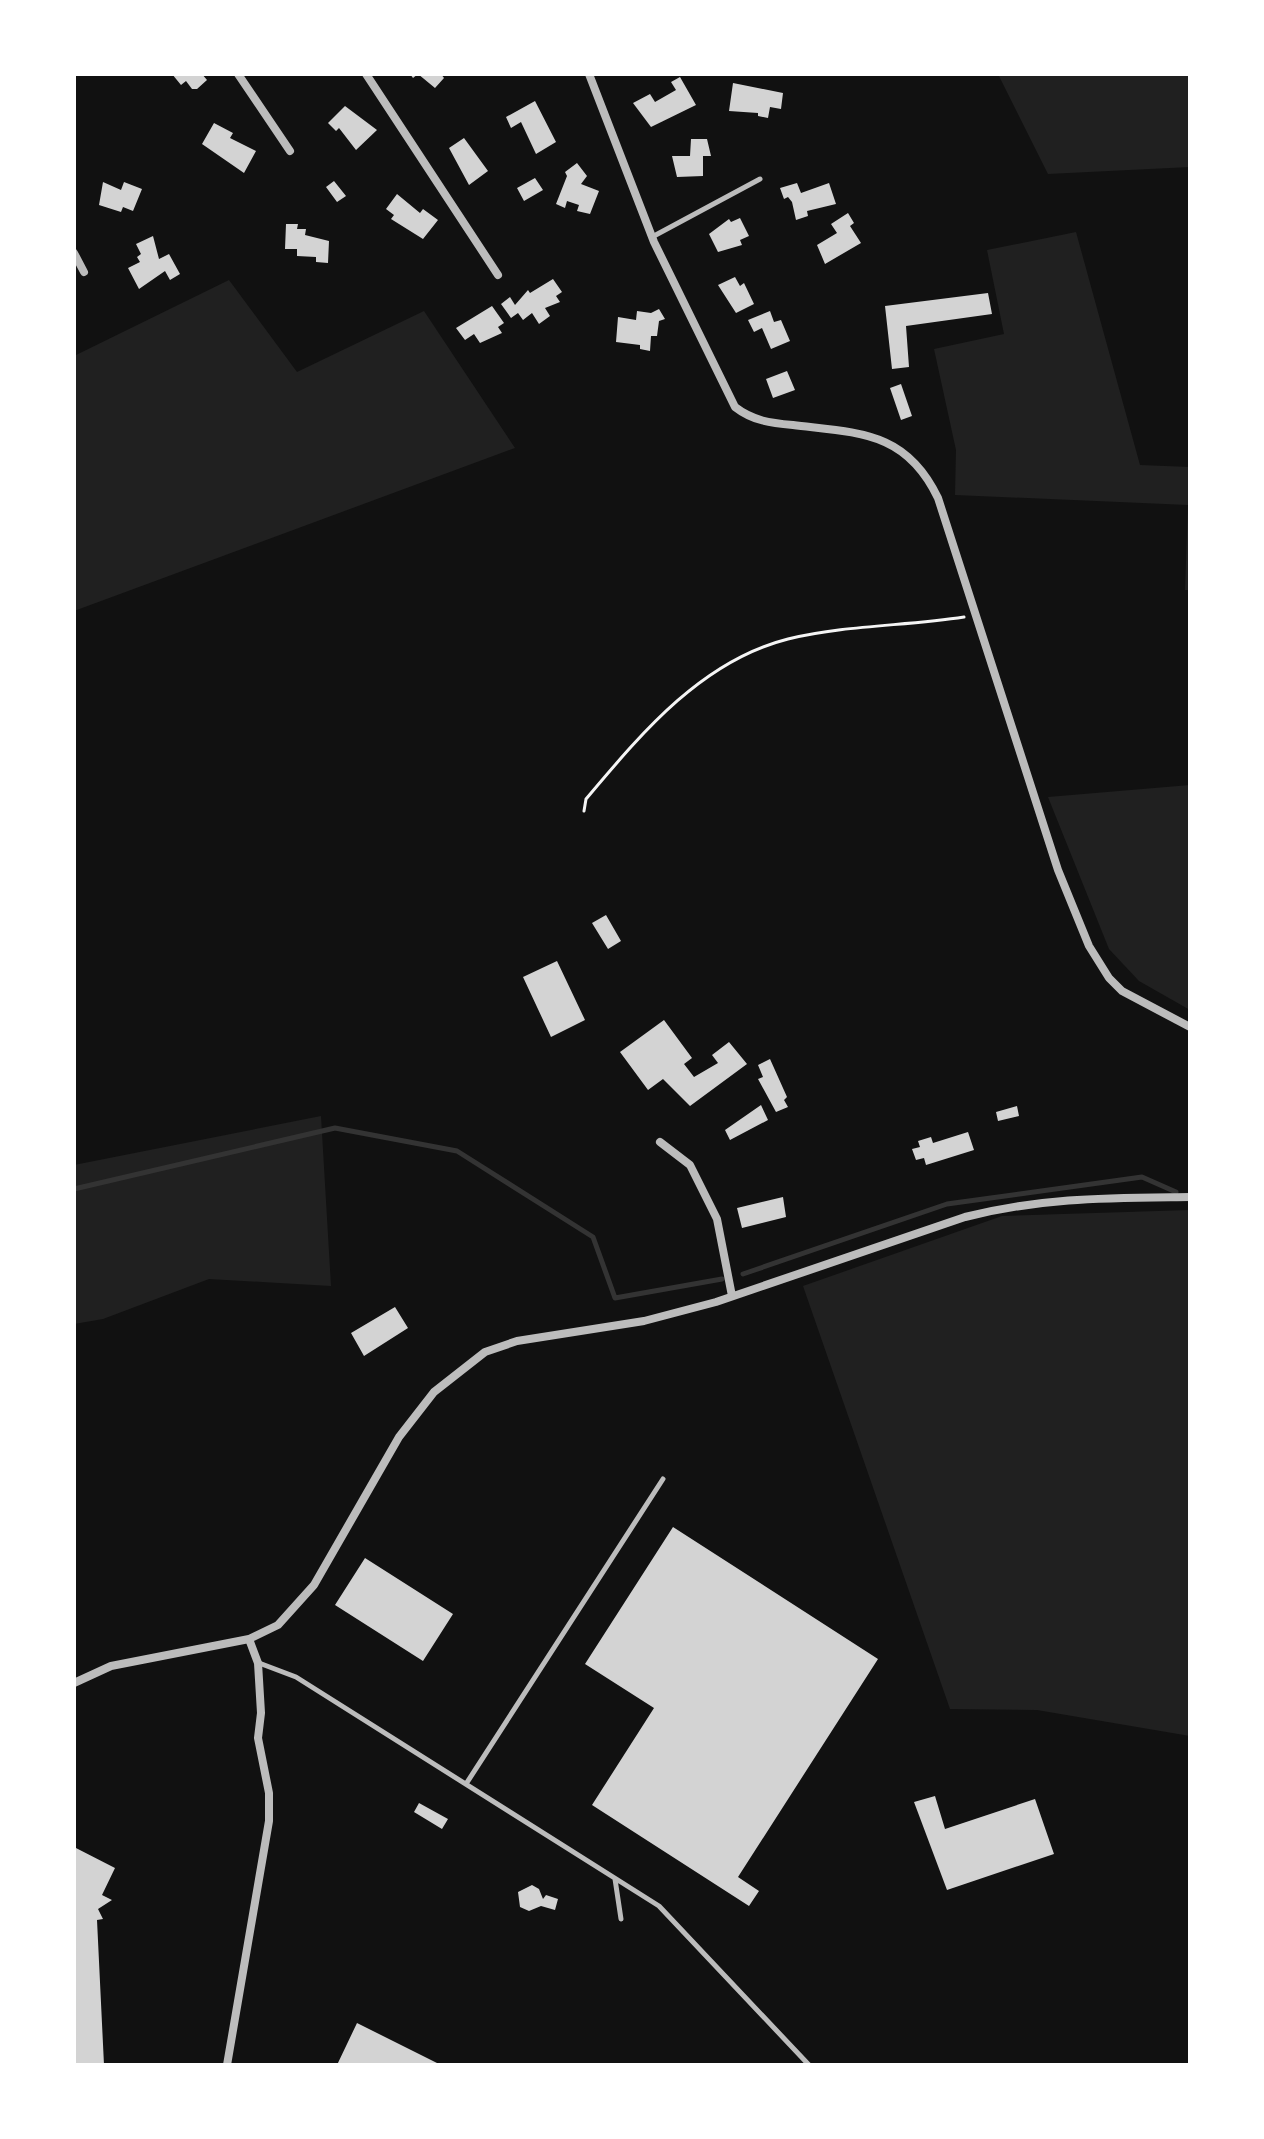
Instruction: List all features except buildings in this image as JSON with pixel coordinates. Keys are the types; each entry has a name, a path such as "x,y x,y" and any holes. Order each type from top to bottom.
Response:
{"street":[{"path":"238,74 290,151"},
{"path":"366,74 498,275"},
{"path":"589,74 652,237 735,407 758,421 864,434 888,442 919,465 938,498 1058,870 1094,954 1122,991 1190,1027"},
{"path":"74,253 84,272"},
{"path":"660,1142 690,1165 717,1219 732,1296"},
{"path":"74,1683 111,1666 249,1639 278,1625 314,1585 399,1437 434,1392 471,1361 517,1341 644,1321 732,1296 965,1217 1007,1207 1052,1200 1190,1197"},
{"path":"227,2065 269,1821 269,1793 258,1738 261,1713 258,1663 249,1639"}],"lane":[{"path":"652,237 760,179"},
{"path":"466,1784 663,1479"},
{"path":"258,1663 296,1677 615,1878 670,1916 809,2065"},
{"path":"615,1878 621,1919"}],"path":[{"path":"584,811 586,799 646,728 680,697 734,662 786,639 976,615"}],"shaded area":[{"path":"998,74 1190,74 1190,167 1048,174"},
{"path":"1076,232 1140,465 1190,467 1190,590 1185,590 1188,505 955,495 956,450 934,349 1004,334 987,250"},
{"path":"229,280 297,372 424,311 515,448 74,611 74,356"},
{"path":"1190,785 1190,1010 1139,981 1109,949 1048,797"},
{"path":"321,1116 331,1286 209,1279 103,1319 74,1324 74,1165"},
{"path":"1190,1210 1190,1736 1037,1710 950,1709 803,1286 1002,1216"}],"waterway":[{"path":"74,1189 335,1128 457,1151 593,1237 615,1298 722,1279"},
{"path":"743,1274 947,1204 1142,1177 1176,1192"}]}
